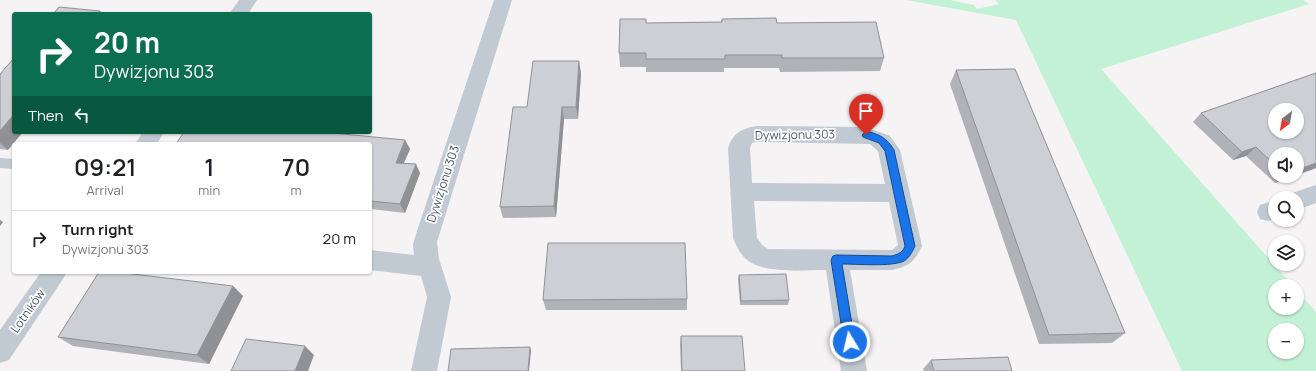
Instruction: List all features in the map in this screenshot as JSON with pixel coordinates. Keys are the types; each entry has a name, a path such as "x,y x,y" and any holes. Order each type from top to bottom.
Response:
{"street":[{"path":"239,12 248,0"},
{"name":"Dywizjonu 303","path":"424,371 439,297 438,288 430,267 425,245 428,231 503,0"},
{"name":"Dywizjonu 303","path":"750,135 874,136 887,145 899,193 910,246 907,253 900,258 892,260 768,259 752,252 747,246 745,238 739,148 740,143 744,138 750,135"},
{"path":"742,192 899,193"},
{"path":"1304,198 1316,194"},
{"path":"372,260 430,267"},
{"path":"836,260 854,371"},
{"name":"Lotników","path":"0,351 54,274"}],"lane":[{"path":"0,163 12,164"}],"green space":[{"path":"906,0 950,0 974,5 977,9 999,4 995,0 1303,0 1309,4 1101,69 1268,258 1268,271 1280,271 1287,279 1268,279 1268,315 1304,315 1304,299 1316,312 1316,371 1182,371 1016,20"}],"building":[{"path":"59,7 100,11 99,12 55,12"},
{"path":"776,18 777,23 876,22 884,58 782,58 782,55 725,55 725,59 646,59 646,53 619,53 620,19 646,19 646,23 722,22 722,19"},
{"path":"12,60 12,116 0,131 0,74"},
{"path":"533,61 579,61 576,107 562,107 554,206 500,207 513,107 527,107"},
{"path":"1015,69 1125,333 1049,335 956,70"},
{"path":"1316,73 1316,163 1304,167 1304,147 1268,147 1268,158 1256,147 1242,152 1201,113"},
{"path":"183,134 343,134 405,140 396,163 416,164 400,204 372,201 372,142 177,142"},
{"path":"548,243 685,243 687,299 543,300"},
{"path":"98,274 133,274 233,286 197,355 58,337"},
{"path":"786,274 789,300 741,301 739,275"},
{"path":"681,336 742,336 745,371 682,371"},
{"path":"246,339 305,346 295,371 231,371"},
{"path":"530,347 528,371 448,371 451,349"},
{"path":"1008,357 1012,371 934,371 931,360"}],"route":[{"path":"850,342 836,260 892,260 900,258 907,253 910,246 889,150 887,145 882,140 874,136 866,135"}]}
